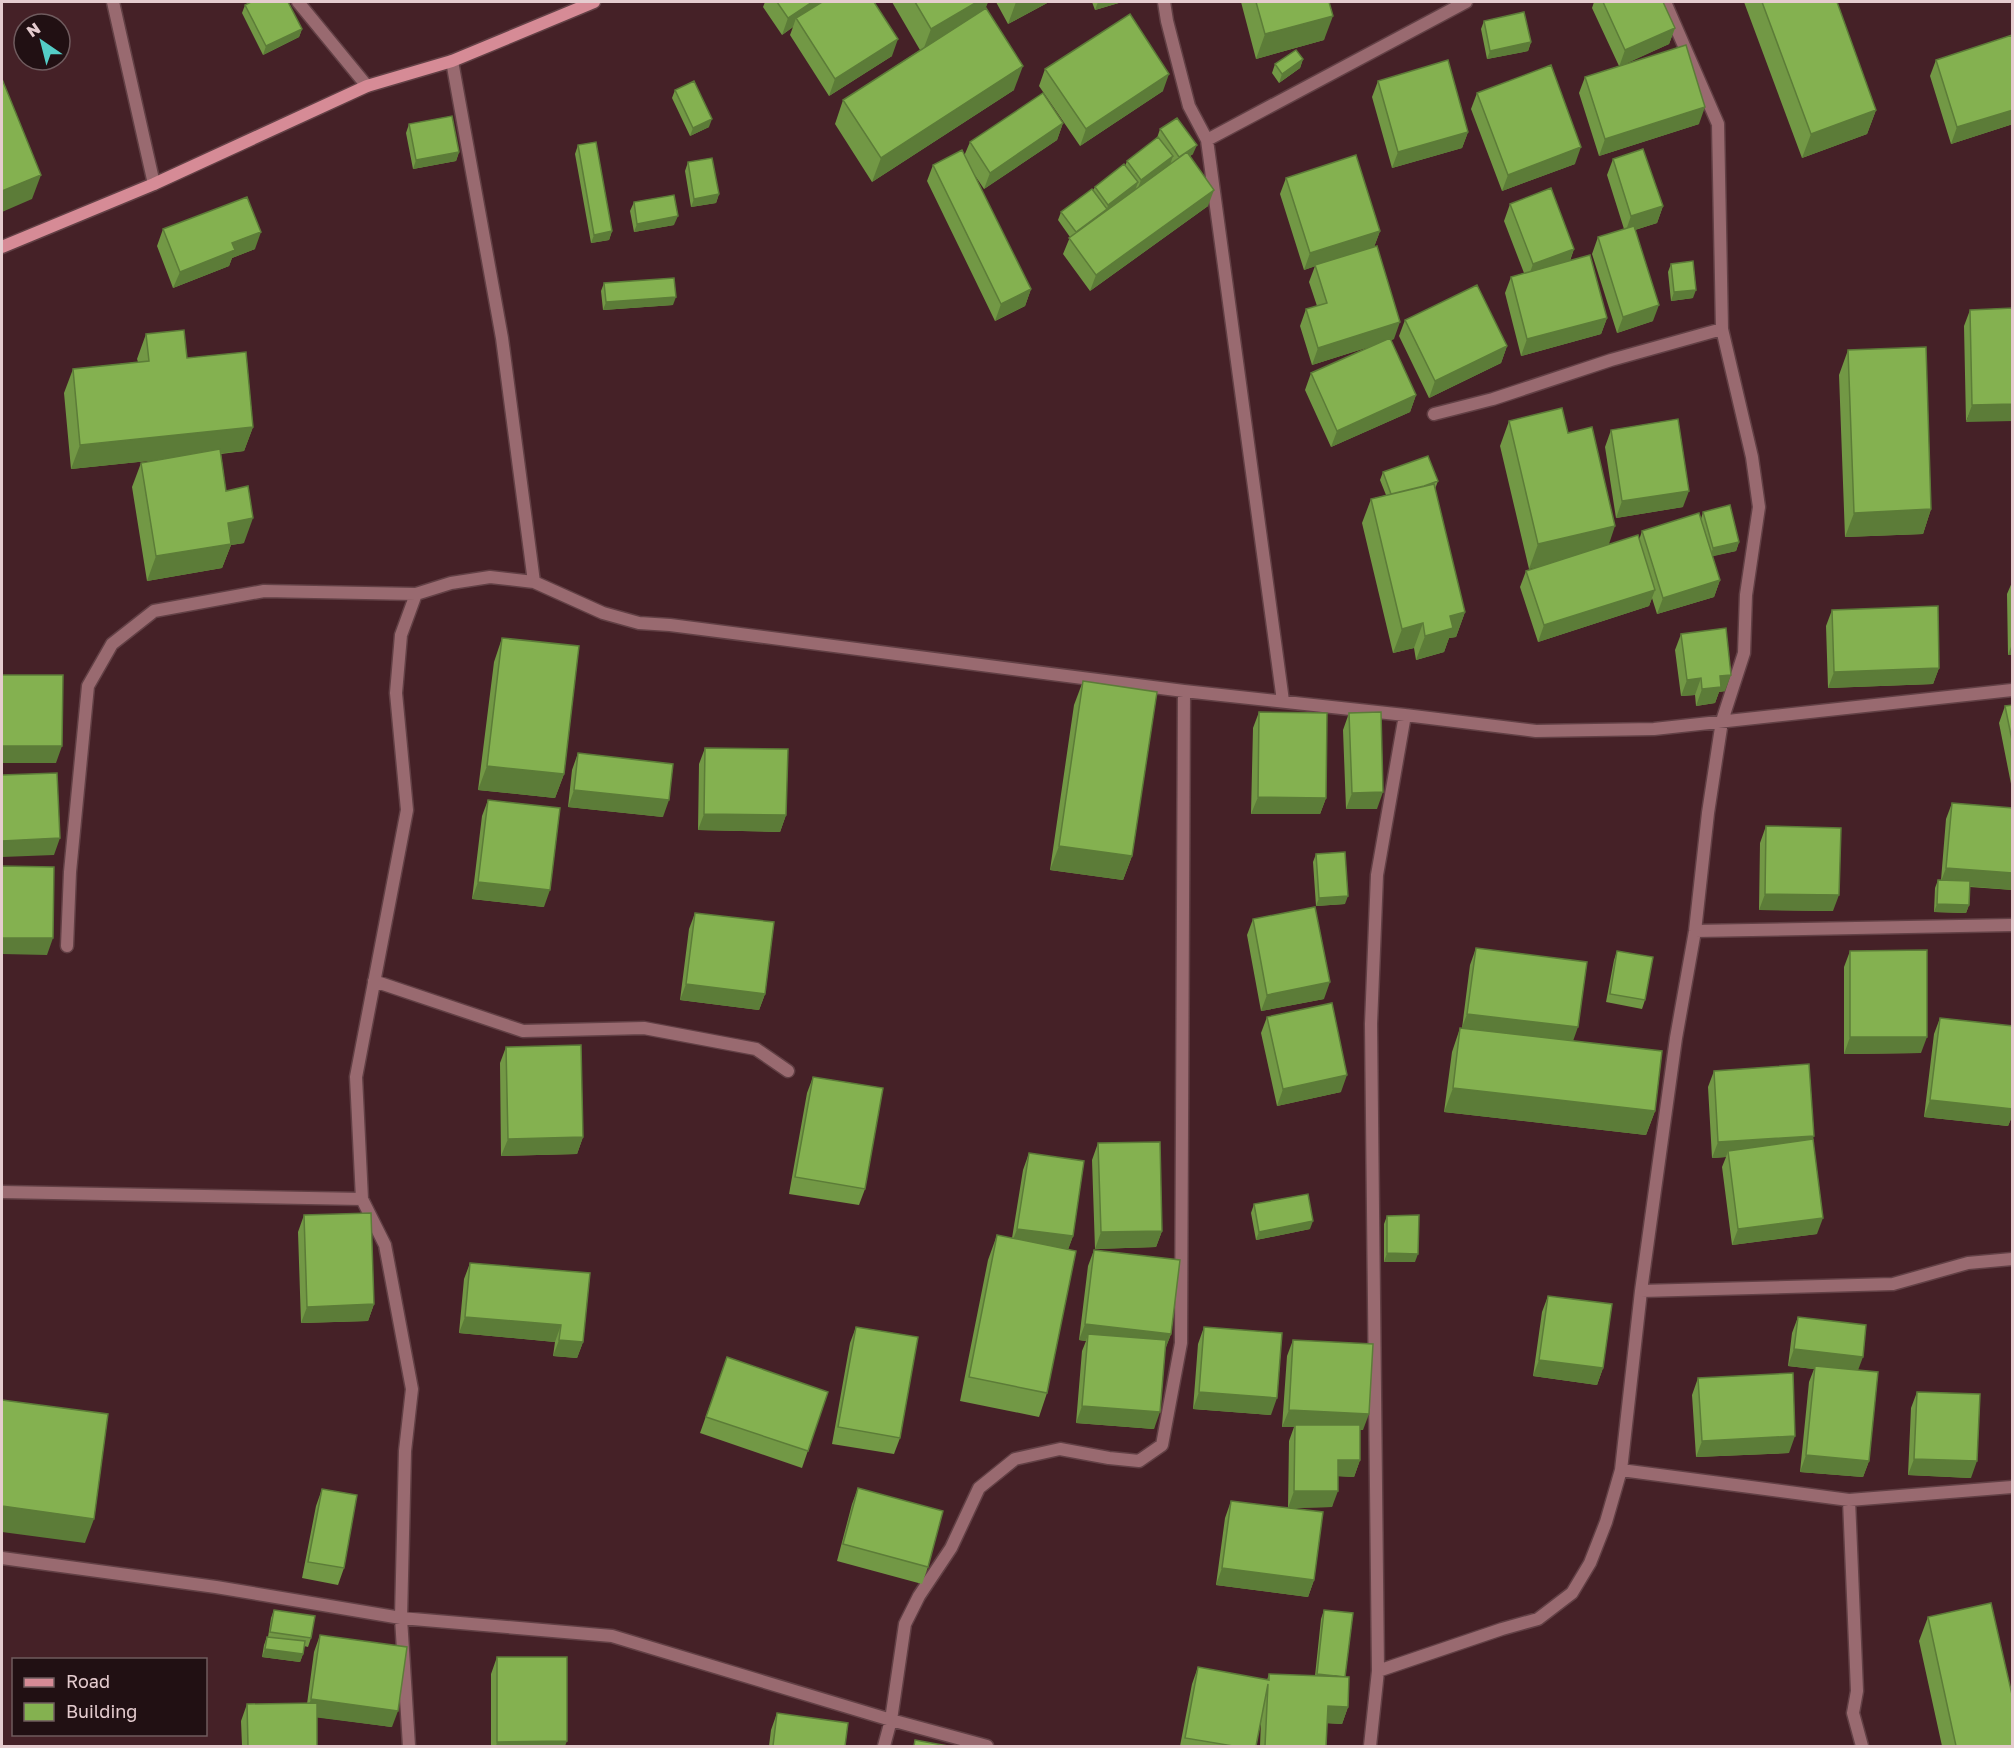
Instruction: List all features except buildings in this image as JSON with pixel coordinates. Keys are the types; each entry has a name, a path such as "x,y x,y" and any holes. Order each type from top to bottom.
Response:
{"street":[{"path":"113,2 154,184"},
{"path":"298,2 367,86"},
{"path":"2,247 154,184 367,86 452,62 594,2"},
{"path":"1164,2 1189,106 1207,140 1283,701"},
{"path":"1207,140 1466,2"},
{"path":"1378,1671 1538,1619 1572,1593 1594,1553 1606,1522 1621,1470 1641,1291 1676,1038 1695,932 1708,813 1722,721 1744,653 1746,595 1759,507 1752,458 1722,329 1718,124 1665,2"},
{"path":"452,62 502,338 534,582"},
{"path":"1434,414 1493,399 1611,360 1722,329"},
{"path":"67,946 70,872 88,686 112,644 154,611 264,591 416,594 451,583 490,577 534,582 603,613 639,623 670,625 1184,691 1536,731 1654,729 2013,690"},
{"path":"409,1746 401,1618 405,1451 412,1389 385,1245 362,1199 356,1077 407,810 396,693 401,634 416,594"},
{"path":"884,1746 891,1720 905,1624 919,1596 951,1548 979,1488 1015,1459 1060,1449 1139,1461 1162,1446 1181,1343 1184,691"},
{"path":"1370,1746 1378,1671 1371,1024 1377,875 1405,715"},
{"path":"1695,932 2013,926"},
{"path":"374,981 523,1031 644,1028 756,1049 788,1071"},
{"path":"2,1192 362,1199"},
{"path":"1641,1291 1893,1284 1968,1263 2013,1259"},
{"path":"1621,1470 1849,1500 2013,1487"},
{"path":"1849,1500 1857,1691 1853,1713 1862,1746"},
{"path":"2,1558 216,1587 401,1618 612,1636 891,1720 987,1746"}]}
